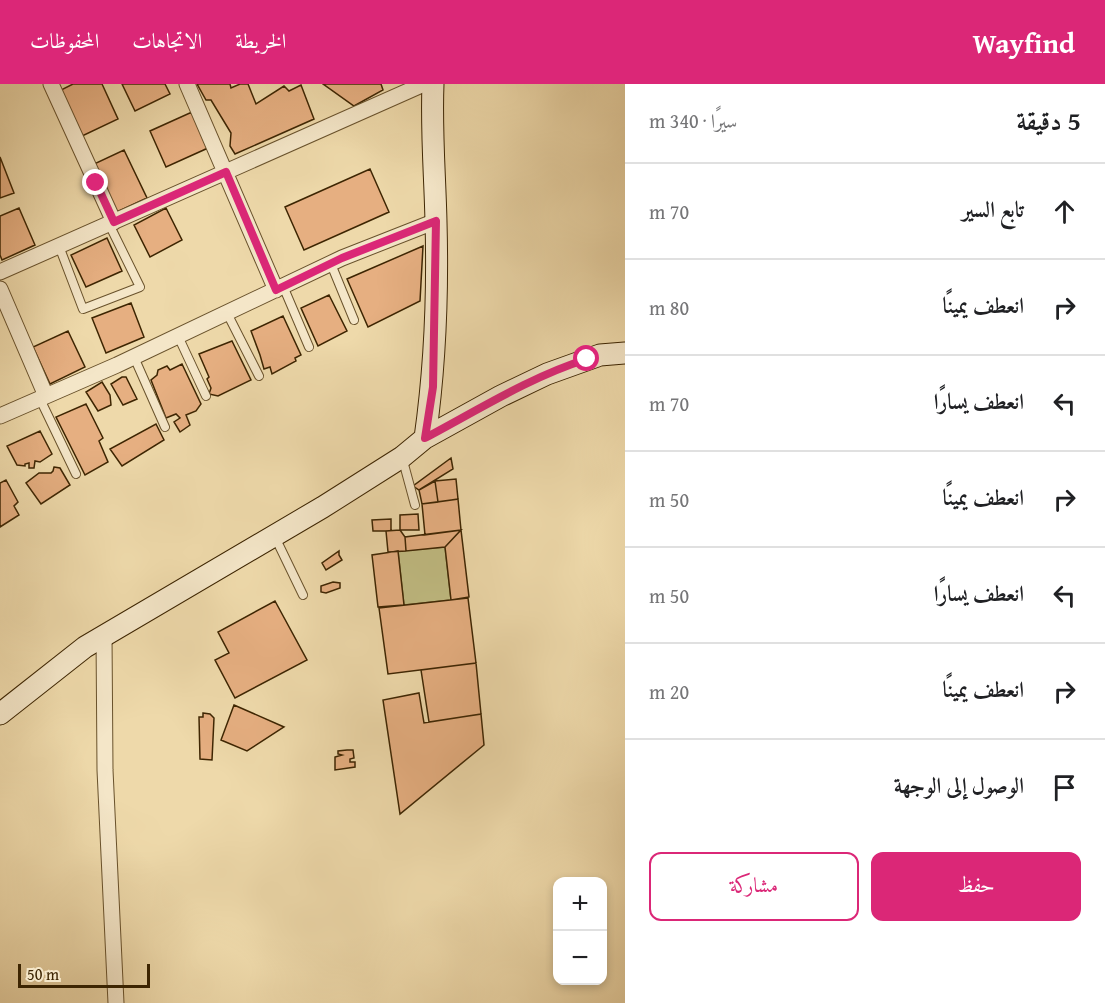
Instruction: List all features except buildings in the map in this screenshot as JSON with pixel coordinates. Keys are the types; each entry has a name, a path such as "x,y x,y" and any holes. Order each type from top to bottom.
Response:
{"street":[{"path":"51,84 112,223"},
{"path":"187,84 280,288"},
{"path":"0,272 424,84"},
{"path":"425,438 433,387 436,221 432,126 433,84"},
{"path":"0,416 134,357 331,264 436,221"},
{"path":"0,289 43,398"},
{"path":"0,714 85,647 402,457 425,438 501,396 547,374 600,355 625,352"},
{"path":"104,635 105,770 116,1003"}],"lane":[{"path":"59,246 83,309 140,286 112,223"},
{"path":"331,264 354,320"},
{"path":"280,288 309,347"},
{"path":"227,313 259,376"},
{"path":"178,336 206,396"},
{"path":"134,357 165,427"},
{"path":"43,398 76,474"},
{"path":"402,457 415,505"},
{"path":"274,535 303,596"}],"shaded area":[{"path":"445,547 451,600 404,605 398,551"}],"route":[{"path":"96,183 114,222 226,172 276,290 342,258 436,221 433,387 425,438 501,396 547,374 587,359"}]}
